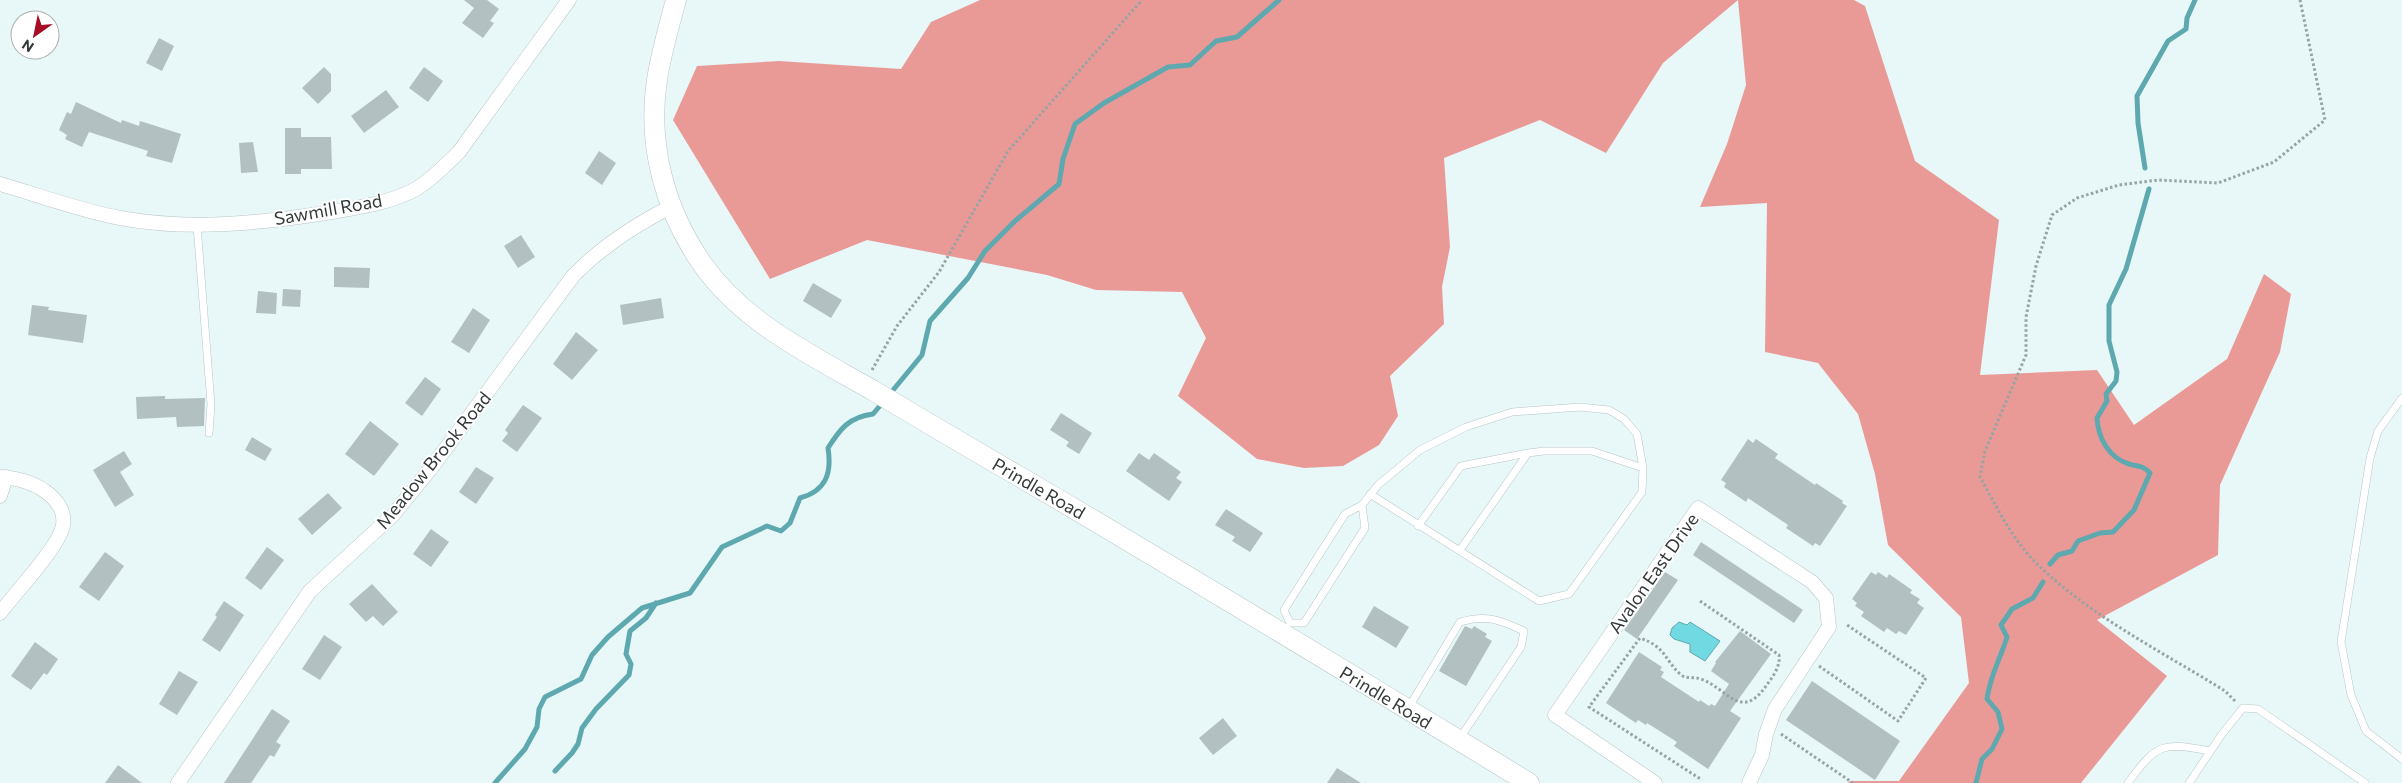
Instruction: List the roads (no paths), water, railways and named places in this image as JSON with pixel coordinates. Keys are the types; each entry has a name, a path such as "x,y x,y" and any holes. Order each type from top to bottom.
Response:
{"street":[{"name":"Sawmill Road","path":"0,184 120,218 197,225 246,223 375,205 416,189 459,152 569,0"},
{"name":"Prindle Road","path":"676,0 657,77 653,108 657,153 662,180 672,206 702,263 732,300 770,329 866,387 1287,628 1408,709 1529,783"},
{"name":"Meadow Brook Road","path":"178,783 310,591 393,515 432,467 573,276 595,254 640,222 672,206"},
{"path":"0,496 3,477 19,479 45,491 56,501 63,519 58,539 0,613"},
{"name":"Avalon East Drive","path":"1655,783 1555,715 1698,508 1812,582 1826,598 1828,607 1829,627 1775,709 1766,734 1762,755 1749,783"}],"lane":[{"path":"197,225 211,404 209,433"},
{"path":"2402,398 2378,431 2370,458 2341,642 2351,695 2366,731 2402,759"},
{"path":"1362,505 1364,528 1304,623 1287,628 1284,610 1345,514 1362,505 1370,494 1378,485 1420,450 1466,427 1512,412 1580,407 1609,410 1624,419 1636,434 1644,468 1642,492 1569,594 1538,601 1370,494"},
{"path":"1418,526 1461,466 1544,451 1592,451 1644,468"},
{"path":"1460,550 1528,453"},
{"path":"1408,709 1422,682 1460,622 1475,618 1499,620 1524,631 1521,647 1452,736"},
{"path":"2189,783 2243,708 2258,710 2365,783"},
{"path":"2128,783 2148,756 2167,746 2186,747 2210,752"}],"water":[{"path":"1679,622 1687,625 1690,622 1720,641 1705,661 1690,652 1690,644 1674,639 1670,635 1672,628"}],"waterway":[{"path":"889,395 922,355 930,321 968,278 985,251 1015,221 1059,184 1063,159 1075,124 1104,103 1168,67 1190,65 1216,41 1237,37 1279,0"},
{"path":"2145,168 2138,123 2137,96 2168,41 2186,29 2187,18 2195,0"},
{"path":"2050,564 2058,555 2072,551 2078,541 2100,533 2113,532 2134,510 2150,473 2143,467 2122,461 2110,452 2102,440 2097,418 2107,401 2106,394 2116,381 2117,372 2109,341 2109,305 2126,269 2149,189"},
{"path":"495,783 525,749 537,727 539,709 545,697 581,679 592,655 608,637 642,608 690,593 722,547 767,526 781,531 790,523 800,498 816,491 825,480 829,465 828,448 837,435 851,421 873,414 884,401"},
{"path":"1976,783 1982,759 1992,749 2002,729 1998,712 1987,699 1988,690 2007,637 2001,625 2012,609 2033,598 2043,582"},
{"path":"555,771 578,744 582,728 596,709 629,675 631,664 626,654 630,631 646,618 656,603"}]}
